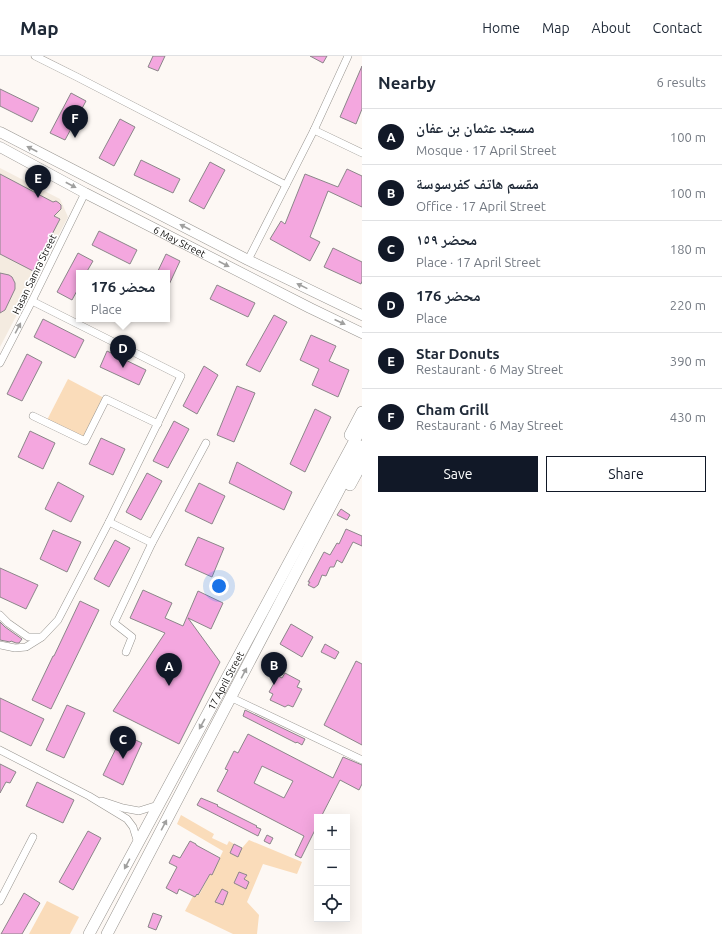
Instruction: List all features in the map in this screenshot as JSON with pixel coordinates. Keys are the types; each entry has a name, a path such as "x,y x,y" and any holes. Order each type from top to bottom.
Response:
{"main road":[{"name":"6 May Street","path":"0,132 248,260 362,315"},
{"name":"6 May Street","path":"0,147 85,193 362,333"},
{"path":"310,308 318,294"},
{"path":"261,616 275,579 362,412"},
{"name":"17 April Street","path":"89,934 362,427"},
{"name":"17 April Street","path":"107,934 362,446"},
{"path":"271,622 281,613 362,463"}],"street":[{"path":"35,56 286,185"},
{"path":"248,260 314,130 348,56"},
{"path":"314,130 362,153"},
{"name":"Hasan Samra Street","path":"0,363 85,193"},
{"path":"0,645 15,648 26,647 42,637 58,620 109,522 181,376 32,301"},
{"path":"33,416 85,441 106,399 158,424"},
{"path":"126,652 132,637 114,622 152,543 206,442"},
{"path":"109,522 152,543"},
{"path":"0,615 8,623 28,637 42,637"},
{"path":"230,697 362,760"},
{"path":"0,750 90,796 127,819 133,827 138,843"},
{"path":"90,796 123,808 139,811 158,805"},
{"path":"0,901 33,837"}],"shaded area":[{"path":"0,168 60,199 68,217 0,347"},
{"path":"68,379 106,399 85,441 46,422"},
{"path":"181,815 214,834 212,838 227,845 229,841 234,844 230,853 238,856 242,848 249,840 302,862 297,874 263,864 247,902 259,915 257,934 233,934 185,911 193,896 195,897 197,894 199,895 210,874 212,874 223,851 177,824"},
{"path":"47,901 79,917 70,934 29,934"}],"building":[{"path":"153,56 165,56 158,71 148,67"},
{"path":"310,56 327,56 323,63"},
{"path":"362,66 362,109 356,124 340,117"},
{"path":"0,89 39,108 32,122 0,106"},
{"path":"71,93 86,101 65,140 50,133"},
{"path":"120,119 135,127 114,166 99,158"},
{"path":"141,160 180,179 173,193 134,175"},
{"path":"210,162 225,170 204,209 189,201"},
{"path":"347,169 362,176 362,207 328,191 310,237 320,242 310,261 270,239 281,221 285,224 305,174 338,187"},
{"path":"0,174 53,202 56,201 61,205 61,209 54,216 60,219 33,271 0,254"},
{"path":"99,231 137,250 130,264 92,245"},
{"path":"333,248 362,262 361,284 324,267"},
{"path":"78,253 93,261 88,270 76,270 76,293 72,300 57,292"},
{"path":"166,254 180,261 170,283 170,270 158,270"},
{"path":"0,273 12,277 15,283 15,289 5,310 0,313"},
{"path":"217,285 255,303 248,317 210,299"},
{"path":"274,315 287,322 260,372 246,365"},
{"path":"43,319 84,340 75,358 34,337"},
{"path":"311,335 336,346 329,361 349,370 338,397 312,385 319,369 300,360"},
{"path":"107,351 146,370 139,385 100,367"},
{"path":"27,354 42,362 22,401 7,394"},
{"path":"204,366 218,375 197,414 183,406"},
{"path":"237,386 255,393 234,442 217,435"},
{"path":"315,409 331,417 305,472 290,464"},
{"path":"174,421 189,429 168,468 153,461"},
{"path":"30,431 55,443 43,469 18,457"},
{"path":"101,438 125,449 113,475 89,464"},
{"path":"237,462 292,492 284,510 229,483"},
{"path":"147,473 162,481 141,520 126,512"},
{"path":"58,482 84,496 71,522 45,509"},
{"path":"199,483 225,496 212,524 185,511"},
{"path":"341,509 350,515 347,520 337,515"},
{"path":"346,529 362,536 362,546 353,542 342,563 337,560 334,567 330,567 326,576 322,575 318,585 314,588 308,585 310,582 308,582 324,552 330,555 337,543 339,544"},
{"path":"53,530 81,542 67,572 40,559"},
{"path":"198,537 224,548 212,577 185,565"},
{"path":"115,540 130,548 109,587 94,579"},
{"path":"0,568 38,585 26,609 0,597"},
{"path":"143,590 172,603 165,618 183,626 198,591 223,603 211,629 188,618 220,662 179,744 113,711 165,633 130,618"},
{"path":"80,601 99,610 51,709 32,700"},
{"path":"0,622 22,639 19,643 0,640"},
{"path":"291,624 313,637 302,657 280,644"},
{"path":"325,644 339,652 335,659 321,652"},
{"path":"356,661 362,664 362,745 324,725"},
{"path":"285,673 300,681 297,687 302,689 293,707 288,705 285,707 270,700 273,694 269,692 278,676 282,678"},
{"path":"0,698 44,719 31,746 0,731"},
{"path":"67,705 85,713 64,758 46,750"},
{"path":"245,710 305,739 302,745 243,716"},
{"path":"123,734 142,743 123,785 103,775"},
{"path":"248,734 333,778 343,757 362,765 362,784 359,790 340,780 323,814 314,814 314,832 301,858 295,855 304,836 217,791 228,770 225,769 234,751 238,753","holes":["262,766 293,781 284,798 254,783"]},
{"path":"0,764 16,772 10,783 6,782 0,793"},
{"path":"37,782 74,800 63,823 26,806"},
{"path":"201,798 218,805 217,806 257,826 256,827 261,829 258,836 197,805"},
{"path":"88,831 101,838 73,890 59,882"},
{"path":"267,835 273,838 270,844 264,841"},
{"path":"190,841 220,858 212,875 210,874 198,895 197,894 195,897 179,889 177,894 166,888 177,867 169,863 173,855 180,858"},
{"path":"234,844 242,848 238,857 230,853"},
{"path":"239,872 247,875 244,879 249,882 246,889 234,883"},
{"path":"222,889 228,892 223,905 215,902"},
{"path":"24,893 40,903 22,934 1,934"},
{"path":"153,913 162,916 156,930 148,927"}],"place":[{"name":"Cham Grill","path":"75,138"},
{"name":"Star Donuts","path":"38,198"},
{"name":"محضر 176","path":"123,368"},
{"name":"مقسم هاتف كفرسوسة","path":"274,685"},
{"name":"مسجد عثمان بن عفان","path":"169,686"},
{"name":"محضر ١٥٩","path":"123,759"}]}
